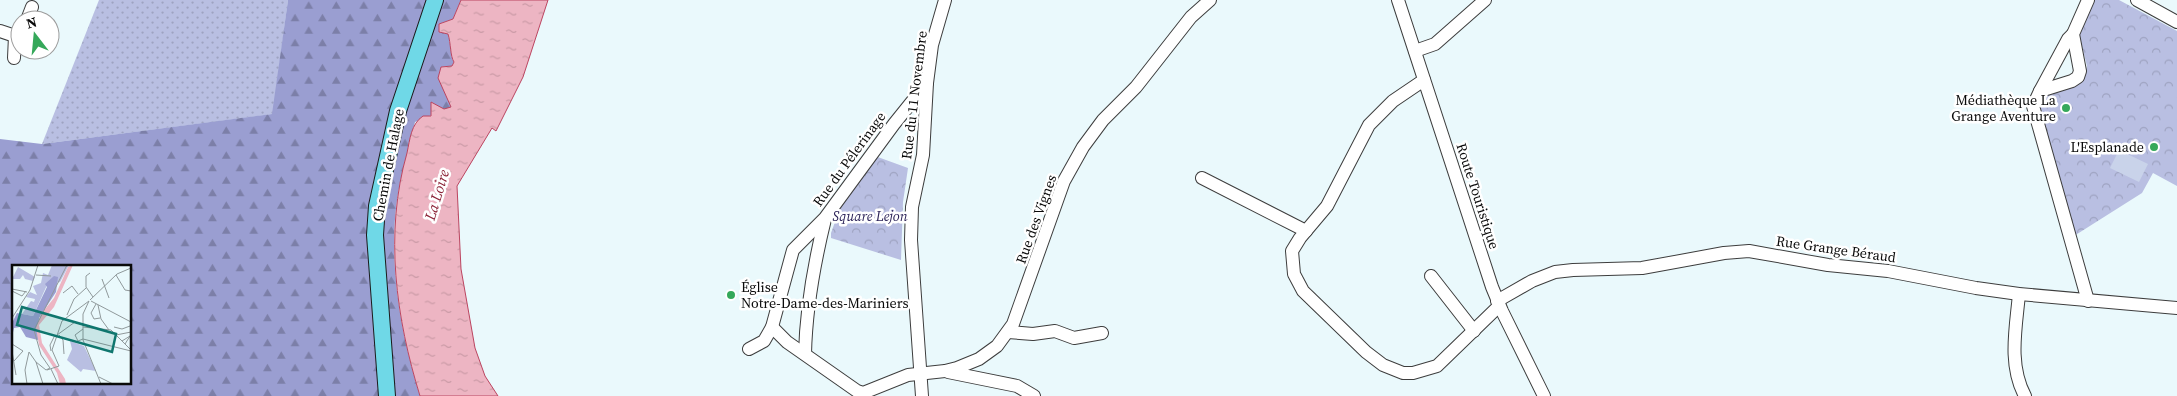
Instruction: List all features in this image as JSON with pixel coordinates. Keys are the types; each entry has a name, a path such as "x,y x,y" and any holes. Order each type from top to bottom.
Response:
{"main road":[{"name":"Chemin de Halage","path":"387,396 375,235 377,206 398,111 435,0"}],"street":[{"name":"Rue du 11 Novembre","path":"922,396 919,374 911,215 917,174 923,155 927,83 932,45 945,0"},
{"name":"Rue des Vignes","path":"863,394 908,375 946,371 980,359 997,346 1013,324 1032,276 1064,181 1083,146 1103,120 1136,87 1191,17 1210,0"},
{"path":"1415,51 1434,44 1485,0"},
{"path":"2088,0 2073,34 2068,39 2033,106 2088,301"},
{"path":"2137,0 2177,21"},
{"name":"Route Touristique","path":"1397,3 1415,51 1498,303 1544,396"},
{"path":"2040,91 2072,81 2078,77 2080,71 2073,34"},
{"name":"Rue Grange Béraud","path":"1424,80 1393,101 1369,126 1331,200 1292,251 1294,274 1304,291 1366,352 1383,365 1395,371 1413,373 1437,366 1474,331 1498,303 1532,281 1555,272 1642,268 1724,253 1749,251 1828,265 1888,271 1976,288 2019,294 2177,308"},
{"name":"Rue du Pélerinage","path":"772,327 793,250 825,218 894,124 927,83"},
{"path":"1202,178 1306,231"},
{"path":"805,354 810,282 825,218"},
{"path":"1430,276 1474,331"},
{"path":"2019,294 2014,358 2019,385 2025,396"},
{"path":"749,349 764,341 772,327 787,342 863,394"},
{"path":"1008,332 1032,334 1055,332 1074,338 1102,333"},
{"path":"946,371 1034,396"}],"green space":[{"path":"99,0 288,0 273,114 42,144"},
{"path":"288,0 461,0 453,19 439,24 439,32 448,34 454,62 452,66 441,67 451,107 415,122 397,200 394,249 395,274 402,324 420,396 0,396 0,139 42,144 272,114"},
{"path":"2095,0 2119,0 2177,31 2177,186 2153,173 2142,193 2074,236 2039,113 2039,102 2047,93 2085,74 2087,66 2079,35"},
{"name":"Square Lejon","path":"875,156 908,168 903,202 901,260 831,238 835,222 829,220"}],"shaded area":[{"path":"2119,150 2148,164 2139,182 2110,168"}],"water":[{"name":"La Loire","path":"461,0 548,0 523,77 496,131 492,128 457,186 461,269 475,348 485,376 498,396 420,396 399,306 396,275 396,214 400,183 413,128 423,116 431,116 431,102 444,109 451,107 438,78 441,67 452,66 454,62 448,34 439,32 439,24 453,19"}],"place":[{"name":"Médiathèque La Grange Aventure","path":"2066,108"},
{"name":"L'Esplanade","path":"2154,147"},
{"name":"Église Notre-Dame-des-Mariniers","path":"731,295"}]}
